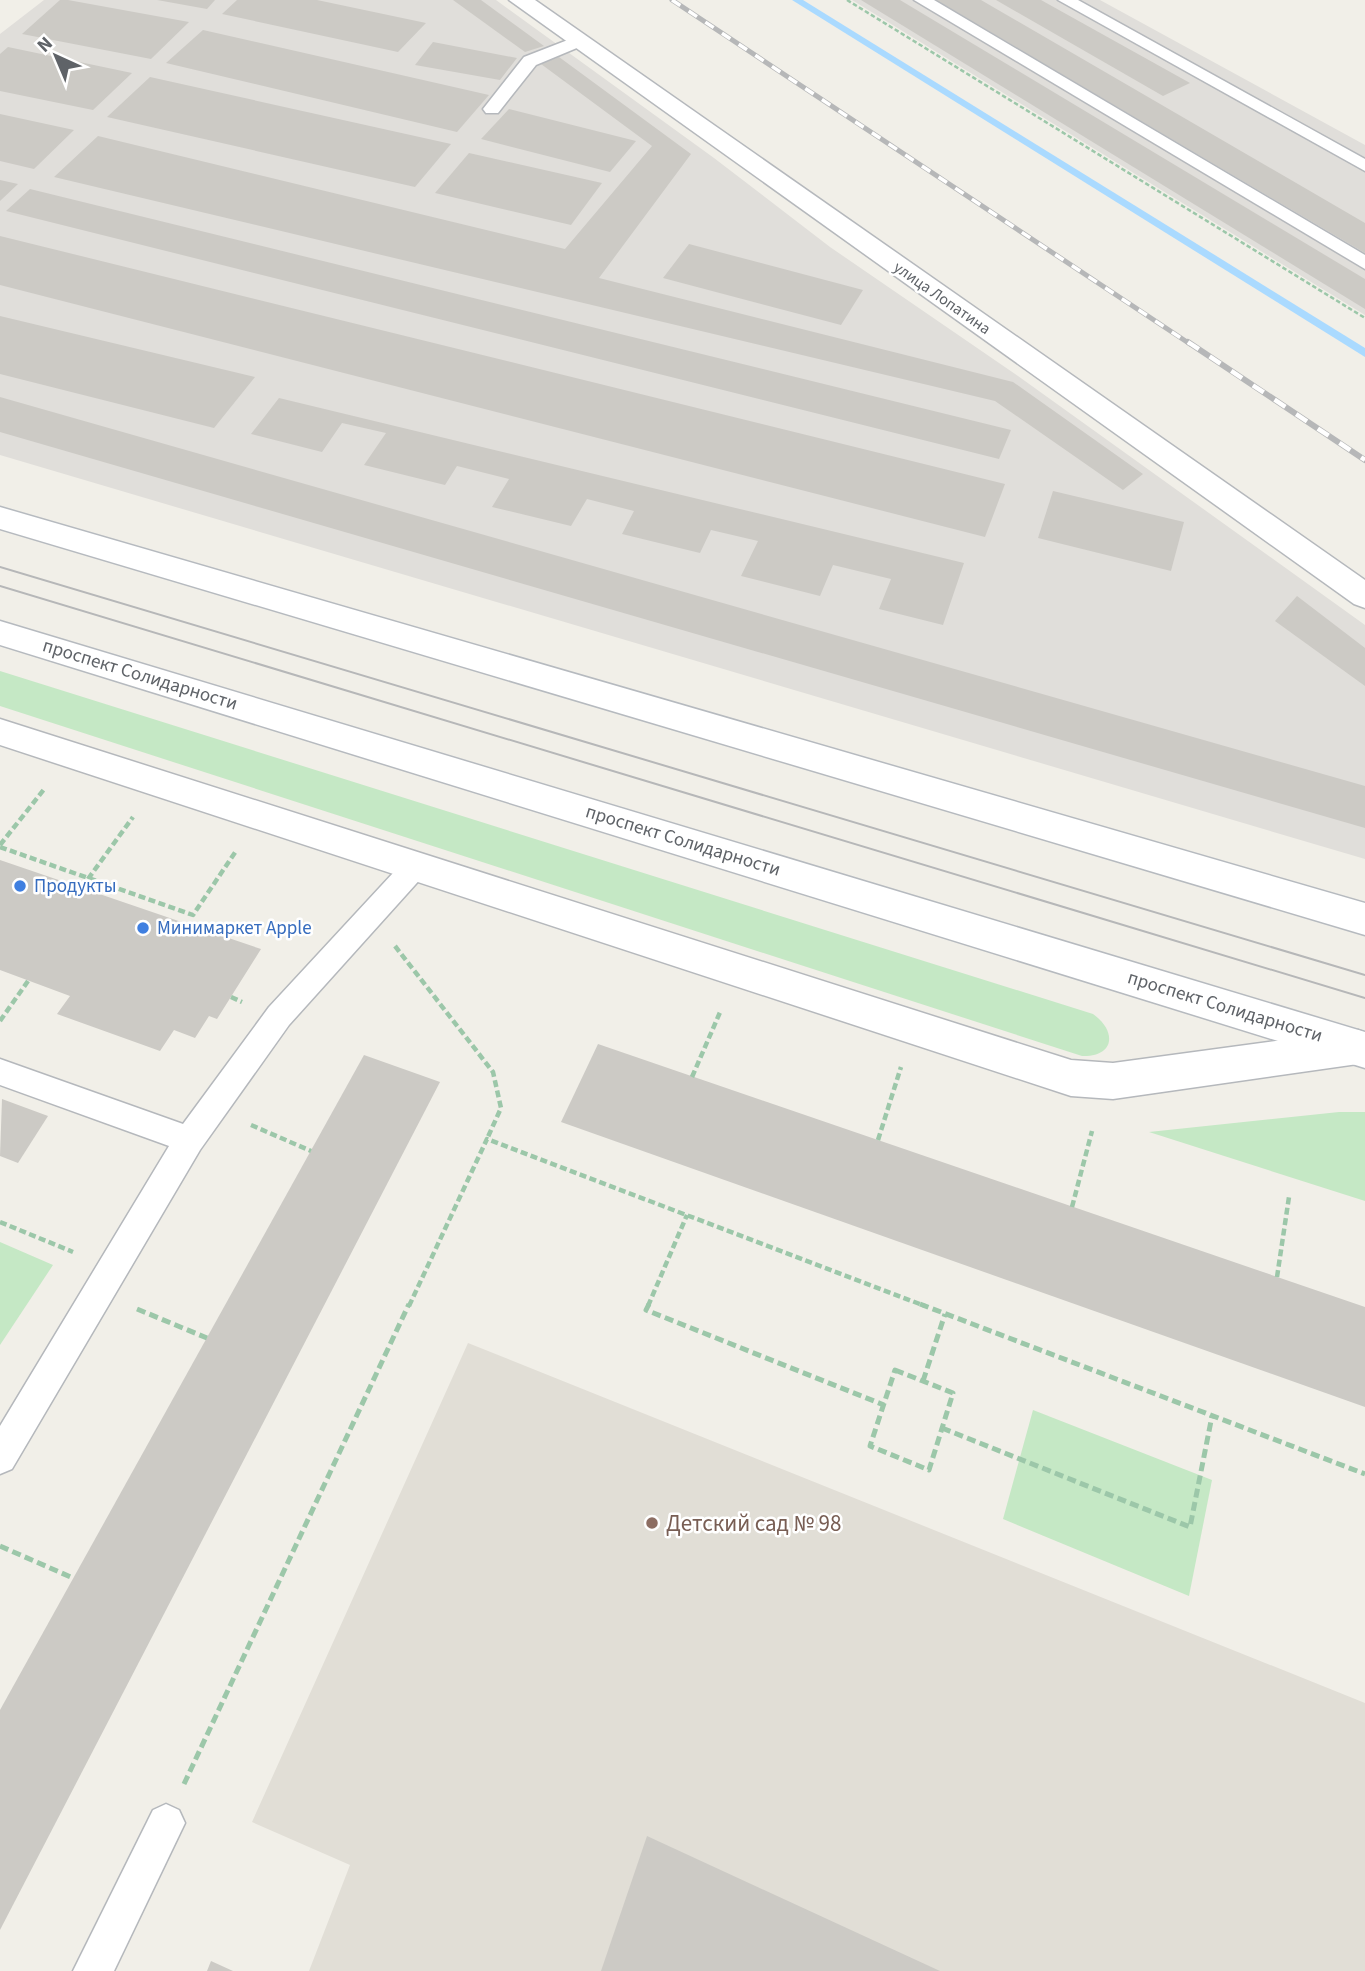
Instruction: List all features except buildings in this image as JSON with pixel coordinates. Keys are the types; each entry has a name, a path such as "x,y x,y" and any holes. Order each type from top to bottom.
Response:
{"street":[{"name":"улица Лопатина","path":"520,0 1365,596"},
{"path":"0,518 1365,919"},
{"name":"проспект Солидарности","path":"0,633 1362,1049"},
{"path":"0,732 1071,1078 1113,1081 1362,1049"}],"lane":[{"path":"922,0 1365,263"},
{"path":"1066,0 1365,166"},
{"path":"492,109 530,61 578,41"},
{"path":"0,1457 190,1140 279,1016 415,867"},
{"path":"0,1072 190,1140"},
{"path":"93,1971 166,1823"}],"path":[{"path":"847,0 1365,318"},
{"path":"48,783 0,846 193,915 239,847"},
{"path":"88,879 135,813"},
{"path":"166,1823 501,1108 493,1072 371,915"},
{"path":"0,1021 28,981"},
{"path":"692,1077 722,1007"},
{"path":"878,1140 901,1067"},
{"path":"212,1109 311,1151"},
{"path":"1072,1207 1092,1131"},
{"path":"487,1139 1365,1474"},
{"path":"1277,1277 1289,1196"},
{"path":"687,1215 646,1310 884,1405"},
{"path":"0,1222 207,1338"},
{"path":"923,1381 945,1314"},
{"path":"895,1370 923,1381 953,1393 929,1470 870,1446 895,1370"},
{"path":"942,1428 1190,1527 1212,1416"},
{"path":"0,1546 73,1578"}],"shaded area":[{"path":"44,0 496,0 714,158 830,247 1018,376 1365,625 1365,859 0,455 0,34"},
{"path":"852,0 1100,0 1365,145 1365,315"},
{"name":"Детский сад № 98","path":"468,1343 1365,1703 1365,1971 309,1971 350,1865 252,1822"}],"green space":[{"path":"0,671 1093,1014 1106,1028 1109,1042 1101,1052 1082,1056 0,706"},
{"path":"1339,1112 1365,1112 1365,1201 1149,1132"},
{"path":"0,1242 53,1265 0,1345"},
{"path":"1033,1410 1212,1480 1189,1596 1003,1519"}],"waterway":[{"path":"797,0 1365,353"}],"tram line":[{"path":"0,567 1365,975"},
{"path":"0,586 1365,998"}],"railway":[{"path":"672,0 1190,344"},
{"path":"1188,342 1365,460"}],"place":[{"name":"Продукты","path":"20,886"},
{"name":"Минимаркет Apple","path":"143,928"},
{"name":"Детский сад № 98","path":"652,1523"}]}
